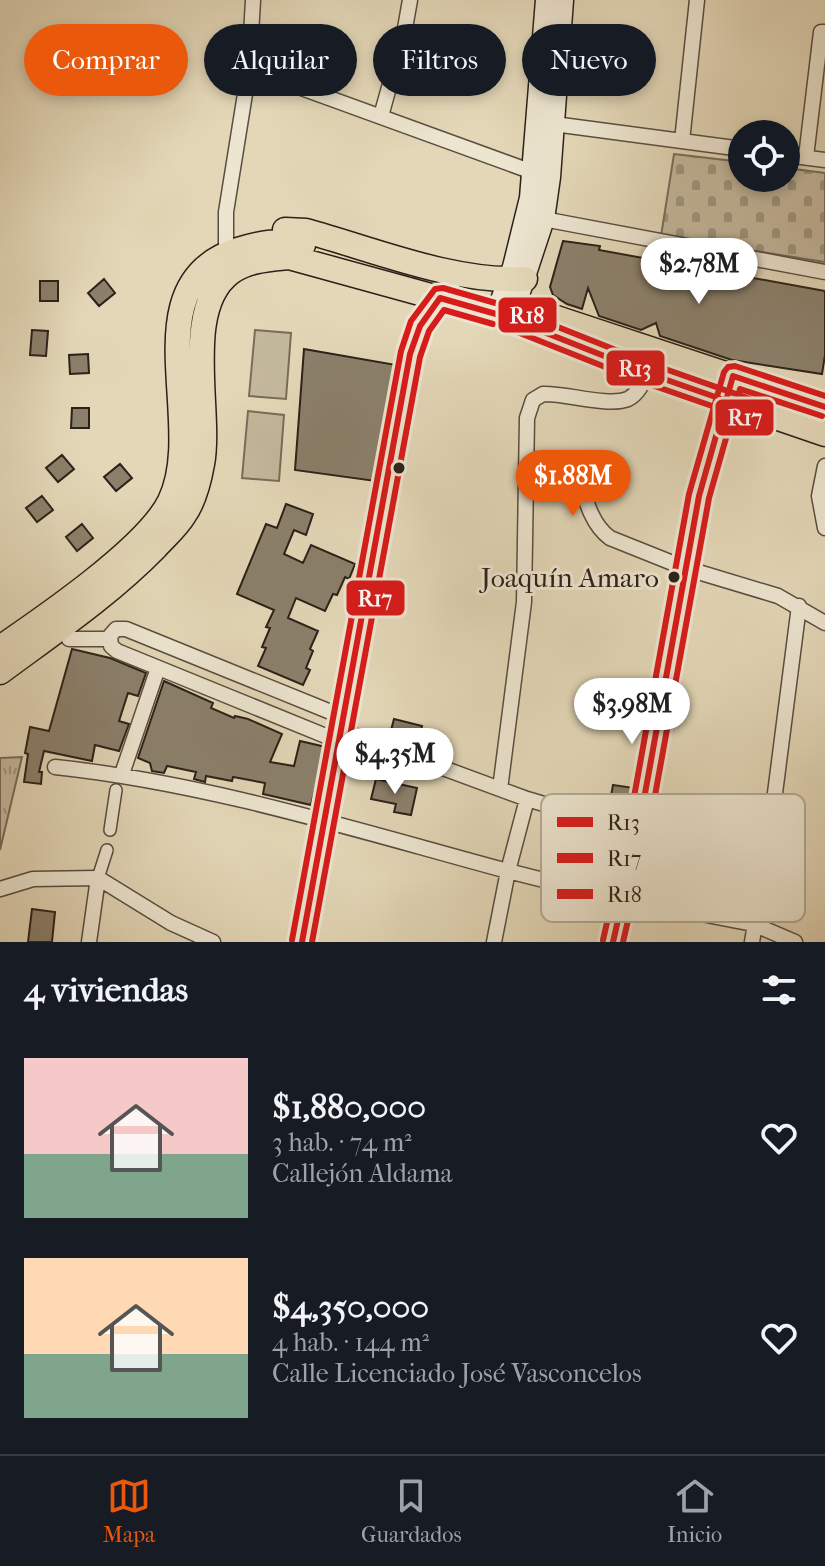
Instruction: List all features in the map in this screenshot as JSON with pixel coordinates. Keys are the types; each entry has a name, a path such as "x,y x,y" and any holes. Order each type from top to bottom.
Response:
{"main road":[{"path":"541,175 546,0"},
{"path":"510,299 535,217 541,175 554,124 563,0"},
{"path":"0,648 102,572 149,530 170,502 181,460 183,415 176,341 181,311 190,285 244,232 274,229 306,231 447,272 510,299 825,407"},
{"path":"220,253 263,242 294,242 445,292"},
{"path":"0,672 124,581 184,516 196,490 203,462 204,326 220,253"},
{"path":"211,297 222,279 234,270 260,260 289,257 445,292 510,299 647,373 825,434"}],"street":[{"path":"252,24 253,0"},
{"path":"381,116 404,34 410,0"},
{"path":"682,141 697,0"},
{"path":"806,157 821,32 825,32"},
{"path":"220,253 245,96"},
{"path":"325,96 541,175"},
{"path":"554,124 728,147"},
{"path":"800,156 825,160"},
{"path":"535,217 825,272"},
{"path":"302,942 410,354 420,326 445,292"},
{"path":"500,789 524,602 527,418 533,400 543,394 616,401 630,398 640,389 647,373"},
{"path":"645,794 699,496 733,376"},
{"path":"825,466 819,496 825,528"},
{"path":"576,468 595,521 610,538 778,596 825,622"},
{"path":"775,794 799,606"},
{"path":"109,639 114,630 126,629 340,729"},
{"path":"69,639 109,639"},
{"path":"109,639 114,650 158,668 340,729 541,803"},
{"path":"122,774 158,668"},
{"path":"55,767 122,774 323,821 541,879"},
{"path":"89,942 116,790"},
{"path":"494,942 527,799"},
{"path":"0,889 33,879 98,878 171,923 213,942"},
{"path":"613,942 617,922"},
{"path":"742,922 795,942"},
{"path":"752,942 753,924"}],"green space":[{"path":"674,154 728,160 728,192 800,192 800,170 825,173 825,262 661,236"},
{"path":"255,330 291,333 286,399 249,396"},
{"path":"248,411 284,415 279,481 242,478"},
{"path":"22,757 0,850 0,758"}],"building":[{"path":"563,241 825,291 822,374 732,360 660,336 656,323 641,330 599,316 588,288 582,309 567,304 553,295 550,287"},
{"path":"104,279 115,293 99,306 88,293"},
{"path":"40,281 58,281 58,301 40,301"},
{"path":"32,330 48,331 46,356 30,355"},
{"path":"304,349 396,365 375,481 295,470"},
{"path":"88,354 89,373 70,374 69,355"},
{"path":"72,408 89,408 89,428 71,428"},
{"path":"62,455 74,469 58,482 46,468"},
{"path":"120,464 132,478 116,491 104,477"},
{"path":"42,496 53,510 37,522 26,508"},
{"path":"286,504 313,514 306,535 294,530 284,554 303,563 311,545 355,564 349,579 345,577 325,611 296,598 288,618 318,631 310,649 313,651 306,668 310,670 303,685 258,666 266,648 262,647 270,628 266,627 274,610 237,594 266,524 277,528"},
{"path":"82,524 93,538 77,551 66,537"},
{"path":"72,649 110,658 146,673 138,696 128,693 119,721 129,724 119,751 95,745 92,761 44,751 39,772 42,772 41,784 24,782 30,727 49,731"},
{"path":"164,681 213,703 211,708 282,734 270,762 294,766 300,741 326,747 311,805 263,794 265,783 206,776 205,782 194,779 196,772 167,766 164,773 152,771 150,763 138,758"},
{"path":"394,719 422,726 418,741 390,734"},
{"path":"355,749 377,754 373,778 350,773"},
{"path":"376,779 417,788 411,815 394,812 396,804 371,799"},
{"path":"613,785 634,788 633,794 611,794"},
{"path":"32,909 55,912 52,942 28,942"}],"transit line":[{"name":"R18","path":"292,940 401,351 411,321 435,289 443,288 499,304"},
{"name":"R13","path":"302,942 410,354 420,326 440,298 496,314"},
{"name":"R17","path":"312,942 420,357 429,331 444,310 493,324"},
{"name":"R18","path":"515,310 651,364 764,404"},
{"name":"R13","path":"511,319 647,373 761,413"},
{"name":"R17","path":"507,328 643,382 758,422"},
{"name":"R18","path":"635,794 689,494 724,372 728,367 735,366 825,396"},
{"name":"R13","path":"645,794 699,496 733,376 825,407"},
{"name":"R17","path":"655,794 709,498 740,389 822,416"},
{"name":"R18","path":"603,940 607,922"},
{"name":"R13","path":"613,942 618,922"},
{"name":"R17","path":"623,942 628,922"}],"place":[{"name":"Joaquín Amaro","path":"674,577"}]}
